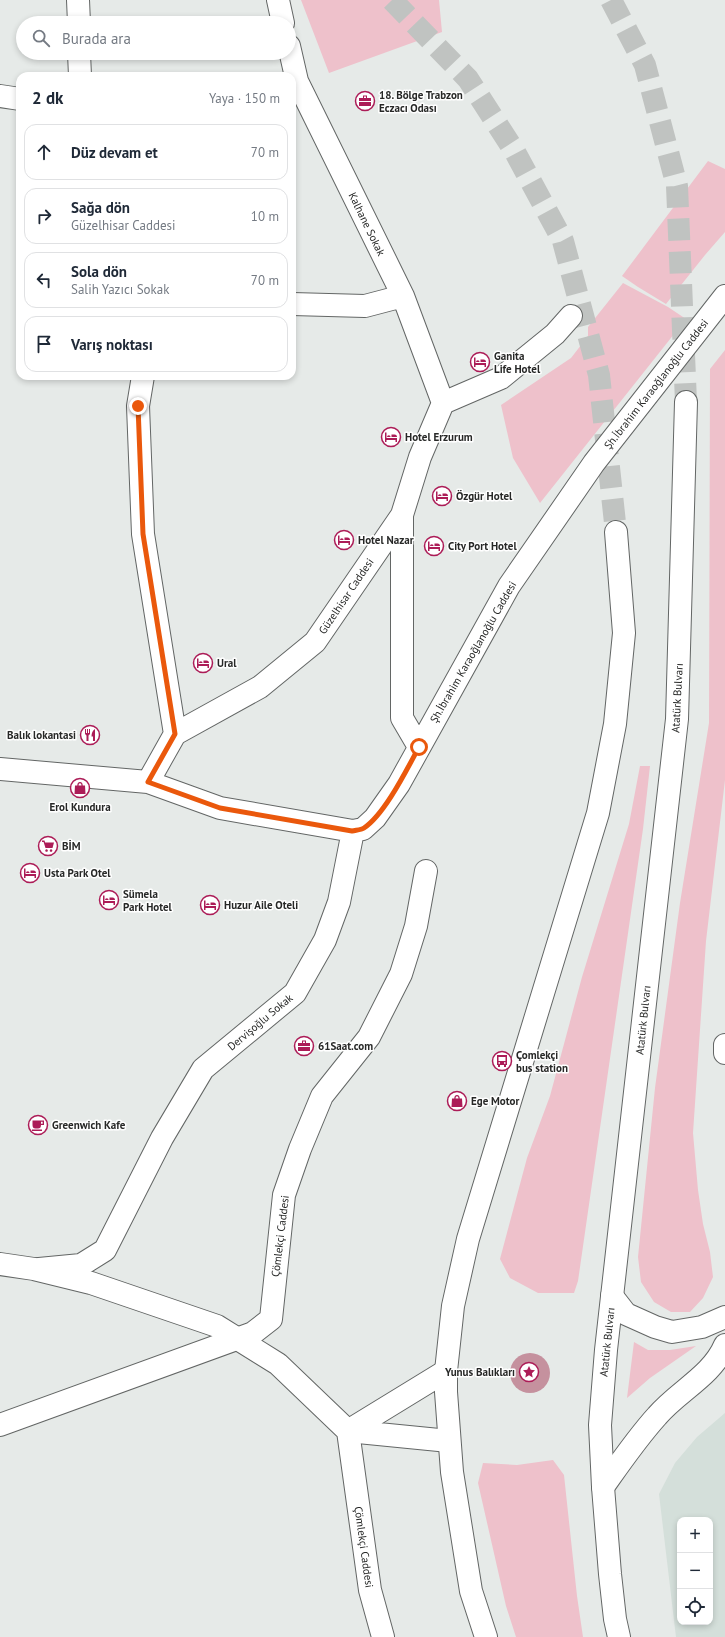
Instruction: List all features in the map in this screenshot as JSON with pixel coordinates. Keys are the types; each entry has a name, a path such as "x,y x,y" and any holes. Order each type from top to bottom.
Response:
{"main road":[{"path":"78,0 79,16"},
{"path":"278,0 282,16"},
{"path":"79,60 80,72"},
{"name":"Kalhane Sokak","path":"291,60 293,72"},
{"name":"Kalhane Sokak","path":"296,83 403,296 443,403"},
{"path":"0,96 16,98"},
{"path":"296,304 365,306 403,296"},
{"name":"Şh.İbrahim Karaoğlanoğlu Caddesi","path":"352,831 363,829 375,818 399,784 514,580 594,463 725,296"},
{"path":"443,403 501,378 554,334 571,316"},
{"path":"141,380 138,406 143,534 175,734 148,782"},
{"name":"Atatürk Bulvarı","path":"619,1637 615,1620 610,1574 600,1425 614,1275 677,719 686,402"},
{"name":"Güzelhisar Caddesi","path":"175,734 260,688 315,642 402,515 420,457 443,403"},
{"path":"402,515 402,718 419,747"},
{"path":"486,1637 471,1591 450,1448 446,1371 453,1306 468,1239 598,813 615,724 624,633 616,532"},
{"path":"0,769 148,782 220,808 352,831"},
{"name":"Dervişoğlu Sokak","path":"34,1269 81,1265 105,1250 162,1138 203,1069 295,993 325,940 339,902 352,831"},
{"name":"Çömlekçi Caddesi","path":"0,1425 252,1333 272,1319 284,1195 322,1096 369,1037 401,974 416,926 426,870"},
{"path":"725,1045 725,1053"},
{"path":"0,1264 34,1269 91,1283 217,1326 278,1364 348,1431 450,1448"},
{"path":"612,1296 626,1314 655,1327 672,1332 702,1327 725,1317"},
{"path":"603,1487 657,1415 680,1392 707,1371 722,1352 725,1345"},
{"path":"348,1431 446,1371"},
{"name":"Çömlekçi Caddesi","path":"348,1431 370,1590 383,1637"}],"shaded area":[{"path":"301,0 439,0 442,32 329,73"},
{"path":"708,161 725,169 725,232 666,304 622,276"},
{"path":"623,283 668,307 686,319 540,503 513,458 501,405 571,358 588,336 588,327"},
{"path":"725,350 725,780 706,941 693,1133 698,1190 703,1224 710,1252 713,1277 703,1298 690,1312 671,1312 654,1302 641,1282 638,1257 655,1088 680,903 709,723 710,369"},
{"path":"640,766 650,766 643,829 578,1281 574,1293 538,1293 510,1278 500,1259 527,1158 550,1096 582,977 629,824"},
{"path":"634,1342 648,1350 670,1350 696,1346 650,1378 627,1398"},
{"path":"534,1353 541,1356 547,1362 550,1373 549,1381 541,1390 534,1393 526,1393 519,1390 511,1381 510,1369 513,1362 522,1354"},
{"path":"725,1413 725,1637 676,1637 659,1494 675,1463 697,1437"},
{"path":"553,1460 564,1475 583,1637 516,1637 506,1606 478,1483 483,1463 517,1465"}],"tunnel":[{"path":"392,0 468,79 515,152 563,241 599,375 616,532"},
{"path":"611,0 645,65 677,186 686,402"}],"place":[{"name":"18. Bölge Trabzon Eczacı Odası","path":"365,101"},
{"name":"Ganita Life Hotel","path":"480,362"},
{"name":"Hotel Erzurum","path":"391,437"},
{"name":"Özgür Hotel","path":"442,496"},
{"name":"Hotel Nazar","path":"344,540"},
{"name":"City Port Hotel","path":"434,546"},
{"name":"Ural","path":"203,663"},
{"name":"Balık lokantasi","path":"90,735"},
{"name":"Erol Kundura","path":"80,788"},
{"name":"BİM","path":"48,846"},
{"name":"Usta Park Otel","path":"30,873"},
{"name":"Sümela Park Hotel","path":"109,900"},
{"name":"Huzur Aile Oteli","path":"210,905"},
{"name":"61Saat.com","path":"304,1046"},
{"name":"Çomlekçi bus station","path":"502,1061"},
{"name":"Ege Motor","path":"457,1101"},
{"name":"Greenwich Kafe","path":"38,1125"},
{"name":"Yunus Balıkları","path":"529,1372"}],"route":[{"path":"138,406 143,534 175,734 148,782 220,808 352,831 363,829 375,818 399,784 419,747"}]}
